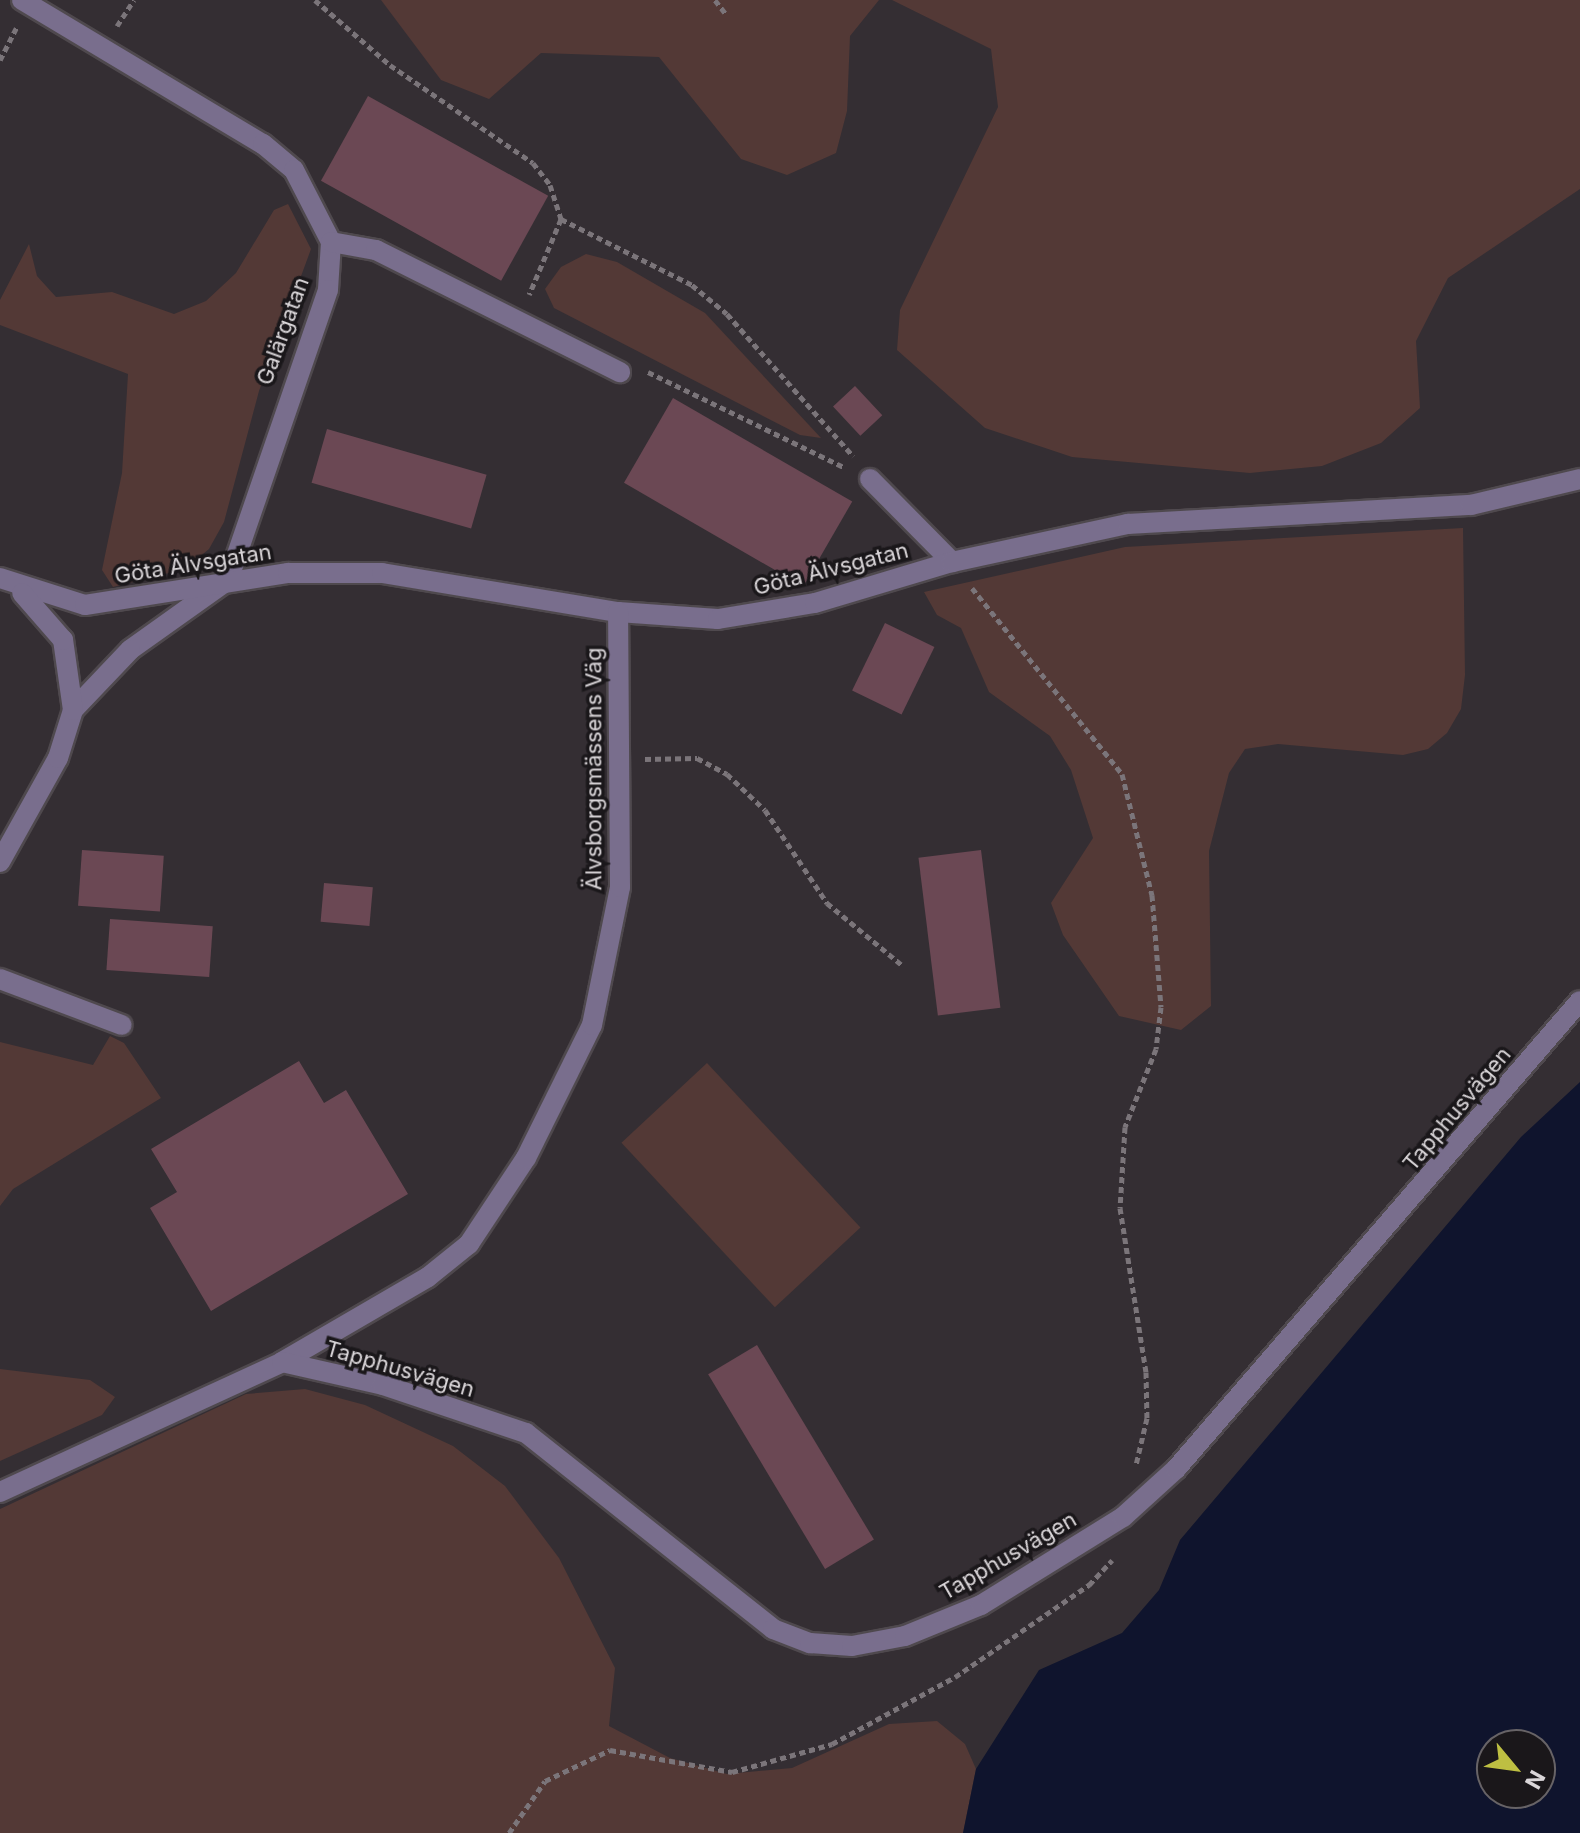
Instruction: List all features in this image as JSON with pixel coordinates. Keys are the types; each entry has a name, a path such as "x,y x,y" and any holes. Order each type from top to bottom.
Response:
{"lane":[{"path":"22,0 263,144 294,170 331,242 376,250 620,372"},
{"name":"Galärgatan","path":"228,580 328,290 331,242"},
{"path":"870,479 952,562"},
{"name":"Göta Älvsgatan","path":"5,581 85,605 228,580 382,573 618,612 760,614 952,562 1128,524 1455,506 1580,479"},
{"path":"73,710 130,650 228,580"},
{"path":"0,862 9,826 58,758 73,710 63,640 5,581"},
{"name":"Älvsborgsmässens Väg","path":"282,1362 428,1277 469,1244 526,1158 592,1025 608,970 620,887 618,612"},
{"path":"0,979 122,1025"},
{"name":"Tapphusvägen","path":"282,1362 383,1385 526,1433 773,1629 810,1643 852,1646 905,1636 981,1605 1123,1517 1242,1401 1580,1001"},
{"path":"0,1492 282,1362"}],"path":[{"path":"315,0 390,65 533,163 561,219 662,266 715,304 827,421 870,479"},
{"path":"715,0 726,14"},
{"path":"515,320 561,219"},
{"path":"620,372 638,367 870,479"},
{"path":"509,1833 545,1781 610,1750 732,1772 799,1758 864,1729 1089,1585 1113,1558 1147,1418 1120,1208 1125,1127 1156,1049 1161,1007 1152,895 1122,774 952,562"},
{"path":"619,760 697,758 727,774 765,810 827,903 902,965"}],"shaded area":[{"path":"381,0 879,0 850,36 847,111 836,153 787,175 741,159 659,57 541,53 489,99 441,80"},
{"path":"892,0 1580,0 1580,189 1448,278 1416,341 1420,408 1381,443 1322,466 1250,473 1072,457 985,428 897,350 900,310 998,107 991,49"},
{"path":"288,204 311,249 259,391 224,522 209,549 185,569 113,587 102,570 122,473 128,374 0,325 0,300 29,244 37,276 56,297 112,292 174,314 206,301 236,273 274,210"},
{"path":"586,254 617,262 705,313 821,438 800,435 554,308 545,289 561,267"},
{"path":"1463,528 1465,675 1461,709 1447,733 1428,749 1403,755 1278,744 1245,749 1229,773 1209,851 1211,1006 1181,1030 1119,1016 1063,935 1051,903 1093,838 1071,770 1050,736 989,692 961,628 937,615 924,592 1125,547"},
{"path":"110,1036 124,1043 161,1098 13,1189 0,1206 0,1042 93,1065"},
{"path":"707,1063 860,1228 775,1307 621,1143"},
{"path":"0,1369 90,1380 115,1397 102,1415 0,1461"},
{"path":"305,1389 365,1405 453,1446 505,1486 559,1558 615,1668 609,1726 670,1758 727,1774 792,1768 889,1724 937,1721 965,1744 976,1769 963,1833 0,1833 0,1509 246,1394"}],"water":[{"path":"1580,1082 1580,1833 963,1833 976,1769 1039,1670 1122,1633 1159,1590 1180,1540 1521,1137"}],"building":[{"path":"368,96 548,196 501,281 321,181"},
{"path":"855,386 882,415 860,436 833,406"},
{"path":"673,398 852,502 803,586 624,483"},
{"path":"327,429 487,475 471,529 312,483"},
{"path":"885,623 934,647 902,715 852,690"},
{"path":"82,850 164,856 160,912 78,906"},
{"path":"981,850 1000,1008 938,1015 918,858"},
{"path":"324,883 373,887 369,926 321,922"},
{"path":"110,919 213,926 209,977 106,970"},
{"path":"299,1061 324,1103 346,1090 408,1194 211,1311 150,1208 177,1192 151,1149"},
{"path":"757,1345 874,1540 825,1569 708,1374"}]}
